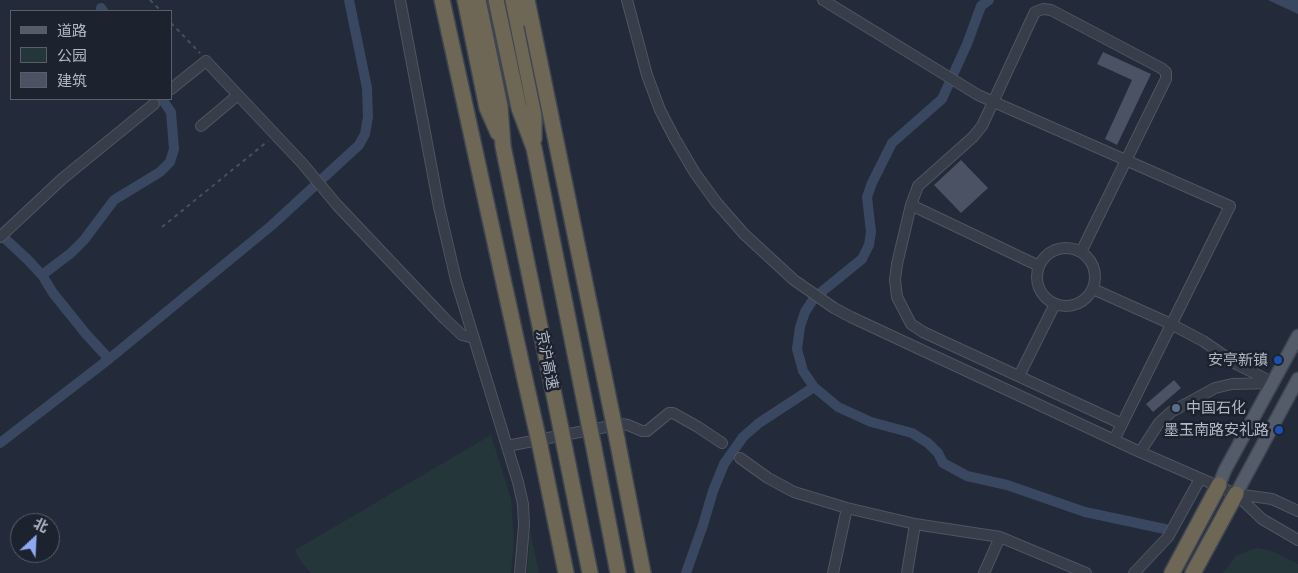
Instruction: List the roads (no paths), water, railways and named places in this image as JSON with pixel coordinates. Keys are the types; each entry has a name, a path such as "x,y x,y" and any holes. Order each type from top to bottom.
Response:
{"highway":[{"path":"442,0 566,573"},
{"name":"京沪高速","path":"465,0 487,108 503,146"},
{"name":"京沪高速","path":"478,0 500,106 503,146 590,573"},
{"name":"京沪高速","path":"496,0 519,108 534,148 618,573"},
{"name":"京沪高速","path":"513,0 534,106 534,148"},
{"path":"527,0 643,573"},
{"path":"1172,573 1218,485"},
{"path":"1193,573 1236,494"}],"main road":[{"path":"1218,485 1298,336"},
{"path":"1236,494 1298,379"}],"street":[{"path":"400,0 456,280 518,482 523,504 524,525 520,573"},
{"path":"627,0 660,110 695,174 744,234 794,280 851,317 1140,452 1236,494 1262,519 1298,540"},
{"path":"823,0 969,90 1230,206 1114,440"},
{"path":"1081,252 1166,79 1166,72 1051,10 1042,9 1035,12 982,126 973,137 918,186 911,205 897,264 897,297 911,324 923,332 1122,424"},
{"path":"172,88 206,61 302,163 337,205 445,319 462,335 474,338"},
{"path":"201,126 238,95"},
{"path":"0,237 62,179 154,104"},
{"path":"911,205 1040,266"},
{"path":"1069,248 1081,252 1093,265 1096,277 1093,289 1085,300 1079,304 1065,306 1054,304 1046,298 1038,286 1037,272 1040,266 1046,256 1057,250 1069,248"},
{"path":"1093,289 1171,324 1203,341 1238,365 1274,383"},
{"path":"1019,376 1054,304"},
{"path":"1140,452 1159,423 1171,412 1215,388 1232,384 1274,383"},
{"path":"507,446 621,424 642,431 647,430 669,412 679,415 722,443"},
{"path":"740,458 782,486 847,508 915,524 1000,537 1086,573"},
{"path":"1134,573 1168,537 1200,479"},
{"path":"1236,494 1272,499 1298,511"},
{"path":"833,573 847,508"},
{"path":"907,573 915,524"},
{"path":"984,573 1000,537"}],"water":[{"path":"1268,0 1298,0 1298,14"}],"waterway":[{"path":"0,443 109,359 271,226 359,145 365,134 368,117 367,88 349,0"},
{"path":"989,0 981,6 967,44 942,99 892,143 872,183 867,197 871,232 869,245 862,259 814,298 805,312 800,327 797,349 803,371 814,387 838,407 871,422 912,433 928,443 938,453 943,463 967,476 1007,485 1085,512 1165,529"},
{"path":"42,275 71,253 84,240 114,200 160,172 170,162 174,149 171,112 163,100"},
{"path":"0,234 42,275 53,293 109,359"},
{"path":"686,573 724,464 743,437 759,423 814,387"}],"place":[{"name":"安亭新镇","path":"1278,360"},
{"name":"中国石化","path":"1176,408"},
{"name":"墨玉南路安礼路","path":"1279,430"}]}
